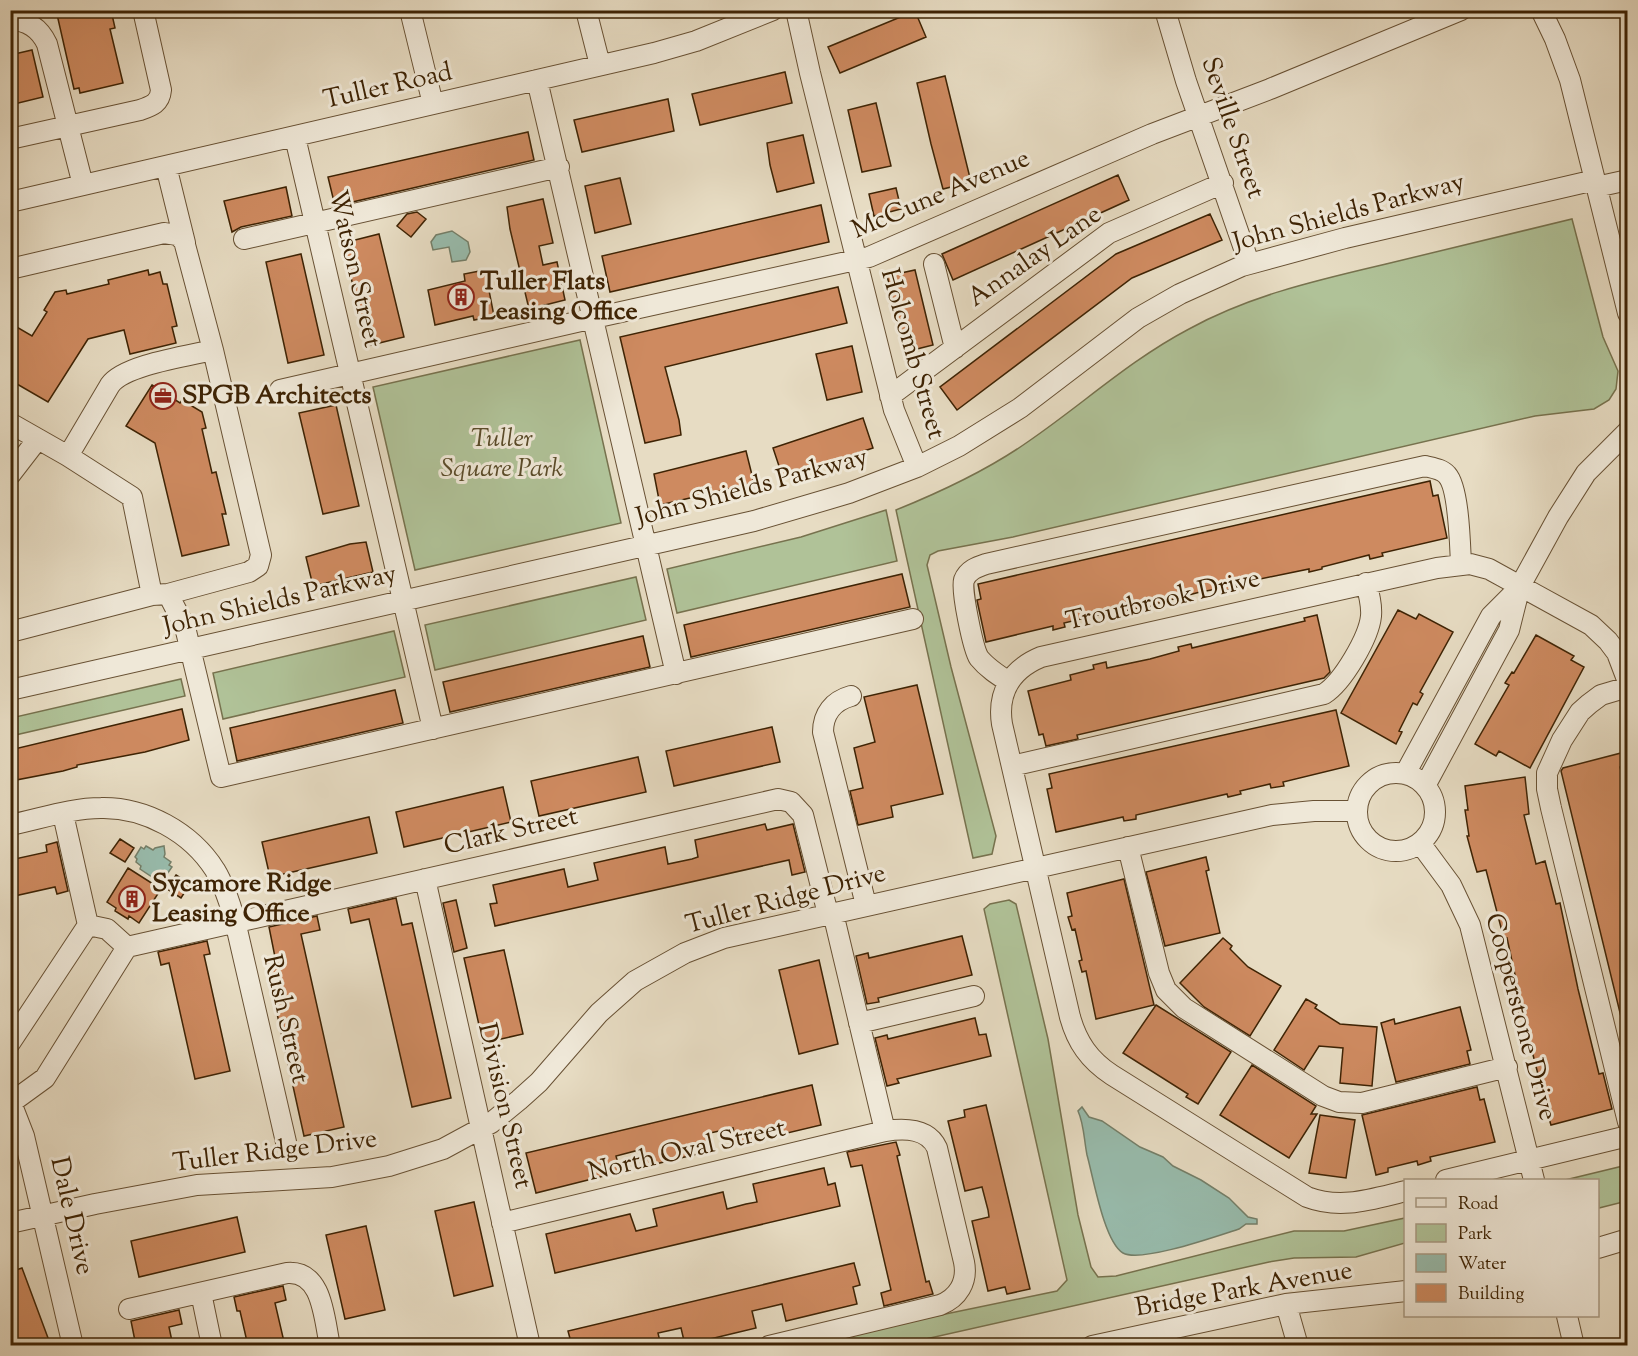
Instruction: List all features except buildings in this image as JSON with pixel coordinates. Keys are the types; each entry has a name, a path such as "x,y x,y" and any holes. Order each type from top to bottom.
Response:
{"street":[{"path":"10,139 151,106 159,100 161,90 143,10"},
{"path":"410,10 433,104"},
{"path":"586,10 600,65"},
{"name":"Tuller Road","path":"10,202 683,45 749,15 773,10"},
{"name":"Holcomb Street","path":"796,10 896,419 917,467"},
{"name":"Seville Street","path":"1165,10 1186,81 1249,263"},
{"name":"McCune Avenue","path":"280,390 594,318 858,261 886,251 1152,134 1461,10"},
{"path":"1541,10 1566,65 1628,313"},
{"path":"10,20 29,24 38,30 45,40 83,185"},
{"path":"537,80 676,674"},
{"name":"Watson Street","path":"295,136 433,729"},
{"path":"10,632 249,572 258,566 261,560 213,350 166,166"},
{"path":"244,239 559,167"},
{"name":"John Shields Parkway","path":"10,690 809,506 917,467 959,446 1006,417 1138,318 1180,294 1249,263 1595,183 1628,180"},
{"name":"Annalay Lane","path":"890,396 1109,233 1223,183"},
{"path":"10,269 165,233 177,235 185,243"},
{"path":"934,264 955,348"},
{"path":"68,456 110,385 118,376 135,369 213,350"},
{"path":"10,423 68,456 132,497 160,594 185,627 221,777 913,619"},
{"path":"1404,774 1489,620 1520,586 1578,484 1595,462 1628,431"},
{"path":"10,475 37,440"},
{"path":"1404,1192 1341,1204 1307,1197 1097,1065 1083,1048 1072,1025 1001,714 1003,696 1009,682 989,669 978,656 962,591 965,578 972,569 986,564 1425,466 1437,468 1447,475 1454,488 1461,564"},
{"name":"Troutbrook Drive","path":"1009,682 1024,665 1041,657 1366,583 1461,564 1489,569 1575,615 1597,630 1617,653 1628,684"},
{"path":"1012,766 1324,694 1344,676 1370,626 1372,608 1366,583"},
{"path":"1425,786 1509,630 1520,586"},
{"path":"1628,684 1602,695 1580,712 1554,754 1546,780 1628,1122"},
{"path":"851,696 836,703 828,711 823,732 866,906"},
{"path":"1390,774 1404,774 1413,777 1425,786 1434,804 1435,816 1431,828 1419,843 1408,849 1396,851 1379,847 1364,835 1357,812 1362,794 1373,781 1390,774"},
{"name":"Clark Street","path":"127,947 762,802 782,800 795,805 805,820 831,913 885,1131"},
{"name":"Rush Street","path":"10,825 87,809 117,808 152,817 191,842 214,869 224,887 235,921 286,1142"},
{"name":"Tuller Ridge Drive","path":"10,1223 197,1185 332,1177 375,1169 430,1154 481,1129 530,1091 608,1004 625,989 656,968 717,941 831,913 1272,815 1314,811 1357,812"},
{"path":"10,1043 88,925 63,814"},
{"name":"Cooperstone Drive","path":"1419,843 1451,885 1470,924 1534,1179"},
{"path":"1128,847 1159,973 1166,990 1184,1008 1323,1096 1339,1102 1362,1103 1507,1067"},
{"name":"Division Street","path":"425,879 530,1346"},
{"path":"11,1101 45,1078 127,947 107,929 88,925"},
{"path":"859,1023 974,996"},
{"name":"Dale Drive","path":"11,1101 24,1136 73,1346"},
{"path":"769,1346 939,1305 957,1293 963,1284 966,1273 937,1148 929,1136 921,1132 903,1129 885,1131"},
{"name":"North Oval Street","path":"502,1222 885,1131"},
{"path":"1450,1179 1628,1136"},
{"path":"1599,1248 1628,1239"},
{"path":"129,1309 287,1273 300,1273 308,1277 316,1287 330,1346"},
{"name":"Bridge Park Avenue","path":"1092,1346 1286,1304 1404,1291"},
{"path":"201,1293 212,1346"},
{"path":"1286,1304 1298,1346"},
{"path":"1567,1317 1574,1346"}],"green space":[{"path":"1572,219 1603,337 1618,371 1616,389 1609,400 1594,409 1535,416 1013,537 938,551 930,555 927,565 951,667 996,836 992,854 973,858 896,510 981,471 1013,452 1147,354 1212,317 1261,298 1310,283"},
{"name":"Tuller Square Park","path":"580,340 621,523 415,570 373,387"},
{"path":"886,510 897,561 677,613 667,569 801,537"},
{"path":"636,577 646,620 435,670 425,625"},
{"path":"394,631 405,677 223,719 213,673"},
{"path":"181,679 185,696 11,736 11,718"},
{"path":"1009,900 1016,904 1048,1039 1078,1215 1091,1267 1098,1277 1116,1276 1294,1231 1344,1231 1404,1218 1404,1243 1356,1257 1294,1258 1269,1262 899,1345 809,1346 907,1322 1057,1291 1067,1280 984,909 990,904"},
{"path":"1627,1165 1627,1201 1599,1208 1599,1179 1569,1179"}],"water":[{"path":"452,231 468,242 470,252 466,260 452,262 449,247 433,250 431,242 436,235"},
{"path":"146,846 153,850 164,846 164,857 171,862 169,865 172,867 165,877 162,875 160,878 154,874 152,877 140,869 141,866 136,862 135,857 141,847 144,849"},
{"path":"1082,1107 1089,1117 1102,1121 1140,1147 1163,1157 1173,1166 1229,1198 1248,1217 1257,1219 1257,1224 1246,1224 1239,1229 1162,1252 1132,1255 1123,1253 1110,1236 1100,1208 1078,1111"}],"place":[{"name":"Tuller Flats Leasing Office","path":"461,297"},
{"name":"SPGB Architects","path":"163,396"},
{"name":"Sycamore Ridge Leasing Office","path":"132,899"}]}
